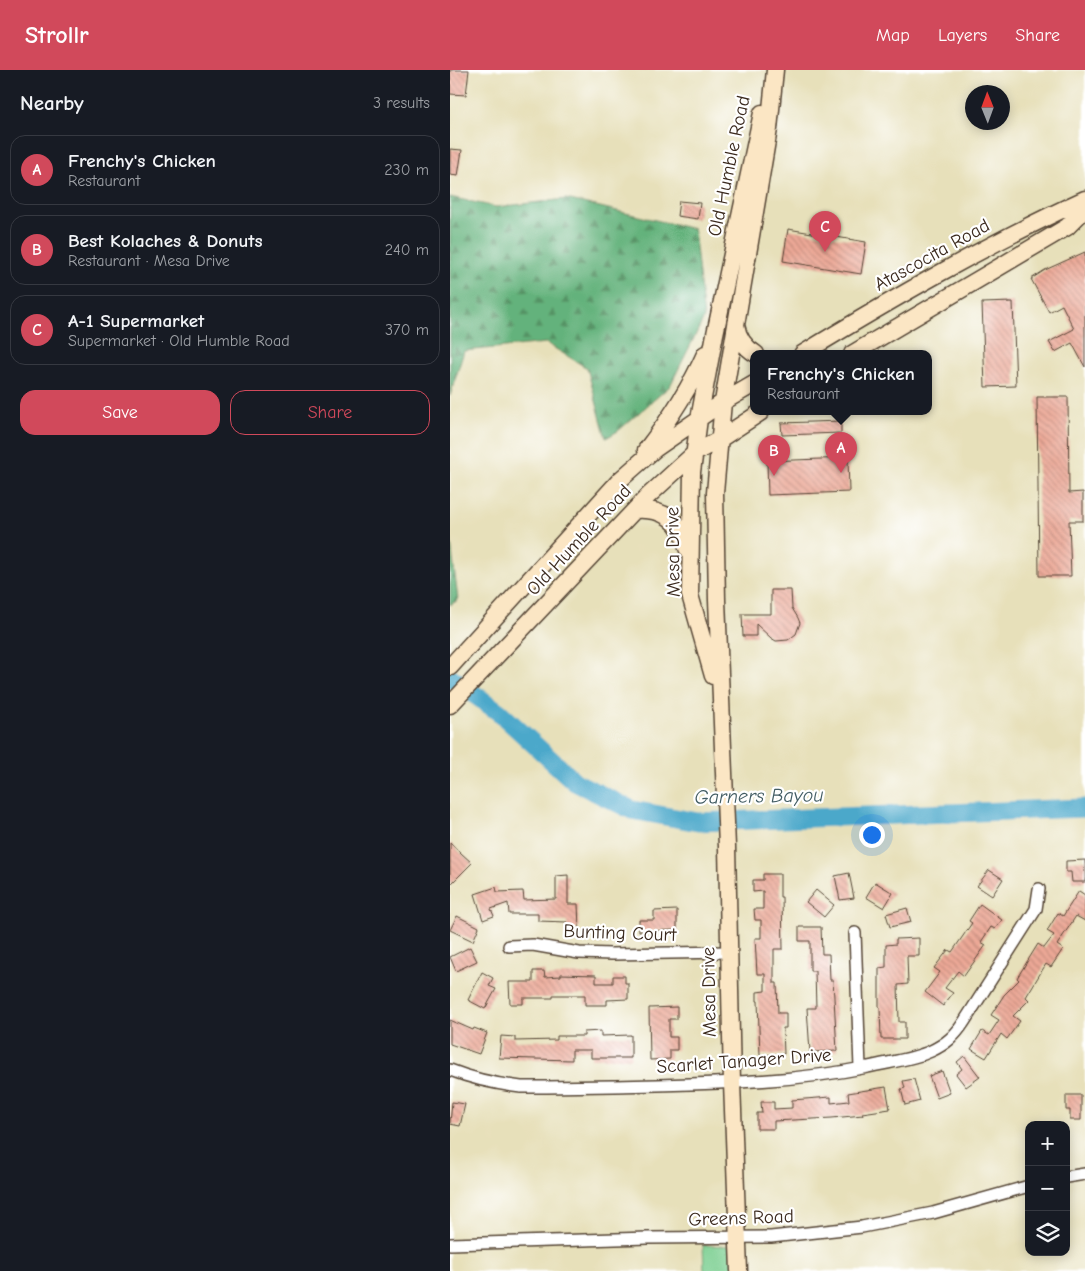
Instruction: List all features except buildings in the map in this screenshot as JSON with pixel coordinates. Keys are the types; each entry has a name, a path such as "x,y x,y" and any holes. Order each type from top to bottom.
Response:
{"main road":[{"name":"Old Humble Road","path":"699,419 730,257 771,70"},
{"name":"Old Humble Road","path":"450,705 635,510 695,453 720,439 723,402 770,129 775,70"},
{"name":"Atascocita Road","path":"809,350 876,309 985,248 1032,223 1085,199"},
{"path":"859,350 1066,228 1085,209"},
{"path":"736,323 737,331 744,345 751,350"},
{"path":"626,476 661,431 695,375 715,334"},
{"path":"723,402 750,386"},
{"name":"Old Humble Road","path":"450,667 626,476 656,449 723,402"},
{"path":"720,439 756,415"},
{"name":"Mesa Drive","path":"699,419 692,472 690,595 722,712"},
{"name":"Mesa Drive","path":"720,439 715,493 715,547 727,846 728,952 739,1271"},
{"path":"635,510 658,511 668,516 684,535 690,560"}],"street":[{"name":"Scarlet Tanager Drive","path":"450,1070 472,1078 521,1087 732,1083 789,1078 860,1068 929,1052 946,1043 956,1034 1036,909 1039,889"},
{"path":"855,933 860,1068"},
{"name":"Bunting Court","path":"510,946 532,945 579,953 612,954 728,952"},
{"path":"1070,1176 1085,1174"},
{"name":"Greens Road","path":"450,1244 738,1236 770,1237 862,1227 933,1213 1025,1187"}],"green space":[{"path":"450,197 496,207 566,199 694,229 704,318 670,386 618,431 606,438 587,368 546,343 464,351 450,396"},
{"path":"450,534 458,600 450,605"},
{"path":"703,1245 729,1246 734,1256 735,1271 704,1271"}],"waterway":[{"name":"Garners Bayou","path":"450,677 499,712 575,782 632,810 698,822 1085,808"}],"place":[{"name":"A-1 Supermarket","path":"825,252"},
{"name":"Frenchy's Chicken","path":"841,473"},
{"name":"Best Kolaches & Donuts","path":"774,476"}]}
